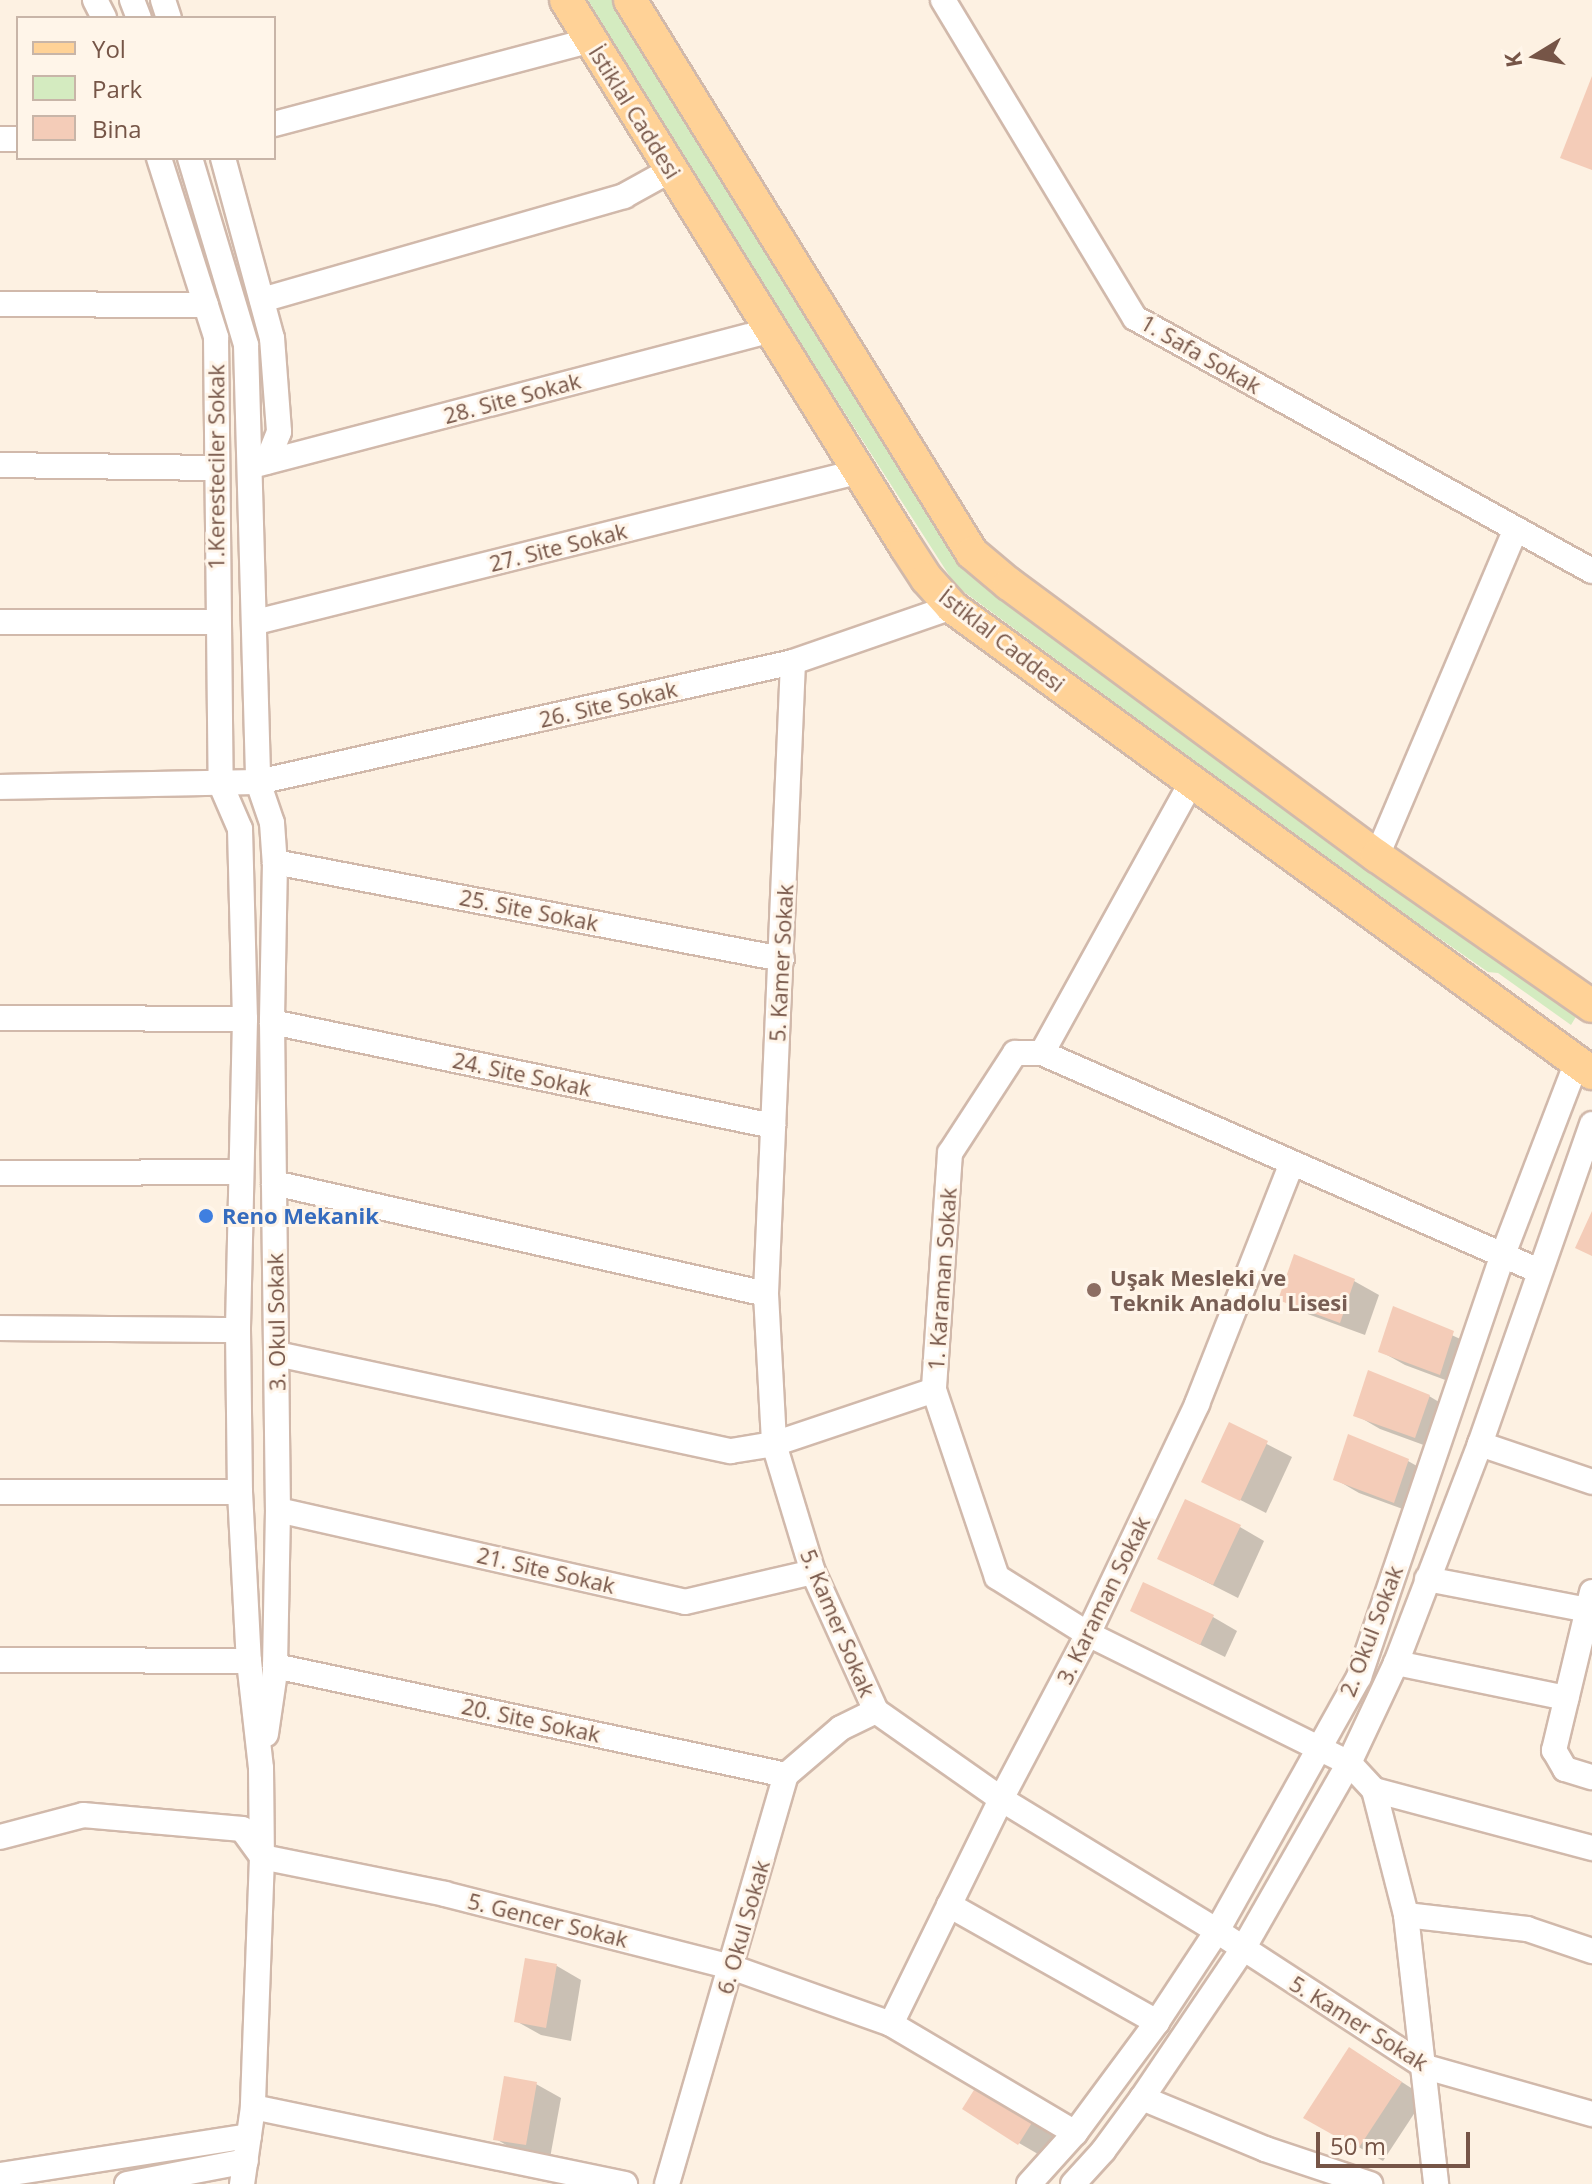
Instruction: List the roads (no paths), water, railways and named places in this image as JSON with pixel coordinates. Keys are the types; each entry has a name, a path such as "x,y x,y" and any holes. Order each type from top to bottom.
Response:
{"main road":[{"name":"İstiklal Caddesi","path":"566,0 927,579 952,607 1191,783 1587,1061"},
{"path":"630,0 972,553 1009,584 1377,856 1592,1006"}],"street":[{"name":"1. Safa Sokak","path":"943,0 1135,318 1592,571"},
{"path":"276,123 591,40"},
{"name":"1.Keresteciler Sokak","path":"160,160 216,337 221,785"},
{"name":"1.Keresteciler Sokak","path":"191,160 246,345 259,464 256,622 258,782"},
{"path":"224,160 272,338 278,389 279,432 259,464"},
{"path":"262,300 624,196 671,170"},
{"path":"0,304 206,305"},
{"name":"28. Site Sokak","path":"259,464 772,330"},
{"path":"0,465 216,468"},
{"name":"27. Site Sokak","path":"256,622 861,471"},
{"path":"1377,856 1516,529"},
{"name":"26. Site Sokak","path":"0,787 258,782 793,662 952,607"},
{"path":"0,622 217,622"},
{"name":"5. Kamer Sokak","path":"793,662 766,1294 774,1444 813,1572 876,1711 1001,1799 1217,1931 1426,2067 1592,2114"},
{"name":"3. Okul Sokak","path":"258,782 272,823 275,862 272,1022 278,1510 275,1666 261,1768"},
{"path":"1191,783 1042,1053 1291,1165 1539,1271"},
{"name":"3. Okul Sokak","path":"221,785 240,829 245,1019 238,1330 240,1492 249,1661 261,1768 262,1857 253,2107 244,2172"},
{"name":"25. Site Sokak","path":"275,862 782,959"},
{"path":"0,1018 245,1019"},
{"name":"24. Site Sokak","path":"272,1022 773,1126"},
{"name":"1. Karaman Sokak","path":"1042,1053 1015,1053 950,1153 934,1390 997,1577 1088,1634 1349,1763"},
{"name":"2. Okul Sokak","path":"1029,2184 1075,2133 1157,2022 1217,1931 1359,1677 1502,1257 1587,1061"},
{"name":"2. Okul Sokak","path":"1073,2184 1103,2151 1142,2098 1243,1949 1349,1763 1396,1663 1480,1444 1592,1124"},
{"name":"3. Karaman Sokak","path":"891,2024 1001,1799 1088,1634 1197,1404 1291,1165"},
{"path":"0,1173 240,1172"},
{"path":"274,1183 766,1294"},
{"path":"0,1328 238,1330"},
{"path":"277,1354 731,1451 774,1444 934,1390"},
{"path":"1480,1444 1592,1482"},
{"path":"0,1492 240,1492"},
{"name":"21. Site Sokak","path":"278,1510 685,1602 813,1572"},
{"path":"1427,1579 1590,1601 1554,1750 1565,1769 1592,1777"},
{"path":"0,1660 249,1661"},
{"path":"1396,1663 1566,1698"},
{"name":"20. Site Sokak","path":"275,1666 786,1775"},
{"path":"786,1775 841,1728 876,1711"},
{"path":"1349,1763 1374,1790 1406,1915 1426,2067 1436,2184"},
{"name":"6. Okul Sokak","path":"667,2184 786,1775"},
{"path":"1374,1790 1592,1848"},
{"path":"0,1837 83,1815 242,1829 262,1857"},
{"name":"5. Gencer Sokak","path":"262,1857 445,1894 731,1967 891,2024 1075,2133"},
{"path":"949,1905 1157,2022"},
{"path":"1406,1915 1527,1929 1592,1951"},
{"path":"1142,2098 1265,2149 1370,2184"},
{"path":"253,2107 625,2184"},
{"path":"0,2175 249,2136"},
{"path":"127,2184 244,2172"}],"place":[{"name":"Reno Mekanik","path":"206,1216"},
{"name":"Uşak Mesleki ve Teknik Anadolu Lisesi","path":"1094,1290"}]}
